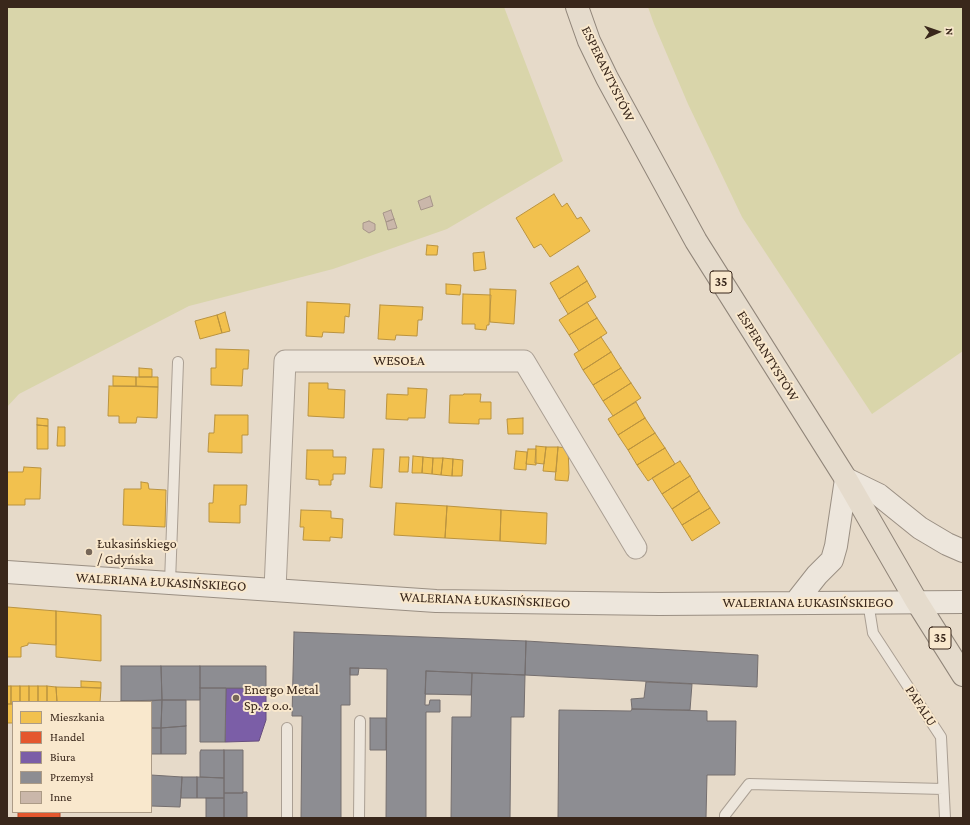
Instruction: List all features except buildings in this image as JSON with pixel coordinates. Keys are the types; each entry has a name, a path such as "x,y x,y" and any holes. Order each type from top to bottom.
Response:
{"main road":[{"name":"ESPERANTYSTÓW","path":"577,7 589,40 607,78 696,242 846,479 917,602 963,675"}],"street":[{"name":"WESOŁA","path":"275,589 285,361 524,361 636,548"},
{"path":"794,603 817,575 832,560 836,546 846,479 879,495 920,528 947,544 963,551"},
{"name":"WALERIANA ŁUKASIŃSKIEGO","path":"7,572 436,601 630,603 963,602"}],"lane":[{"path":"170,582 178,362"},
{"name":"PAFALU","path":"868,602 873,633 941,737 944,818"},
{"path":"359,818 360,721"},
{"path":"287,728 287,818"},
{"path":"725,818 725,815 750,784 943,789"}],"shaded area":[{"path":"7,7 504,7 563,161 447,229 333,269 189,306 19,394 7,407"},
{"path":"648,7 963,7 963,351 872,414 742,217 688,104"}],"place":[{"name":"Łukasińskiego / Gdyńska","path":"89,552"},
{"name":"Energo Metal Sp. z o.o.","path":"236,698"}]}
